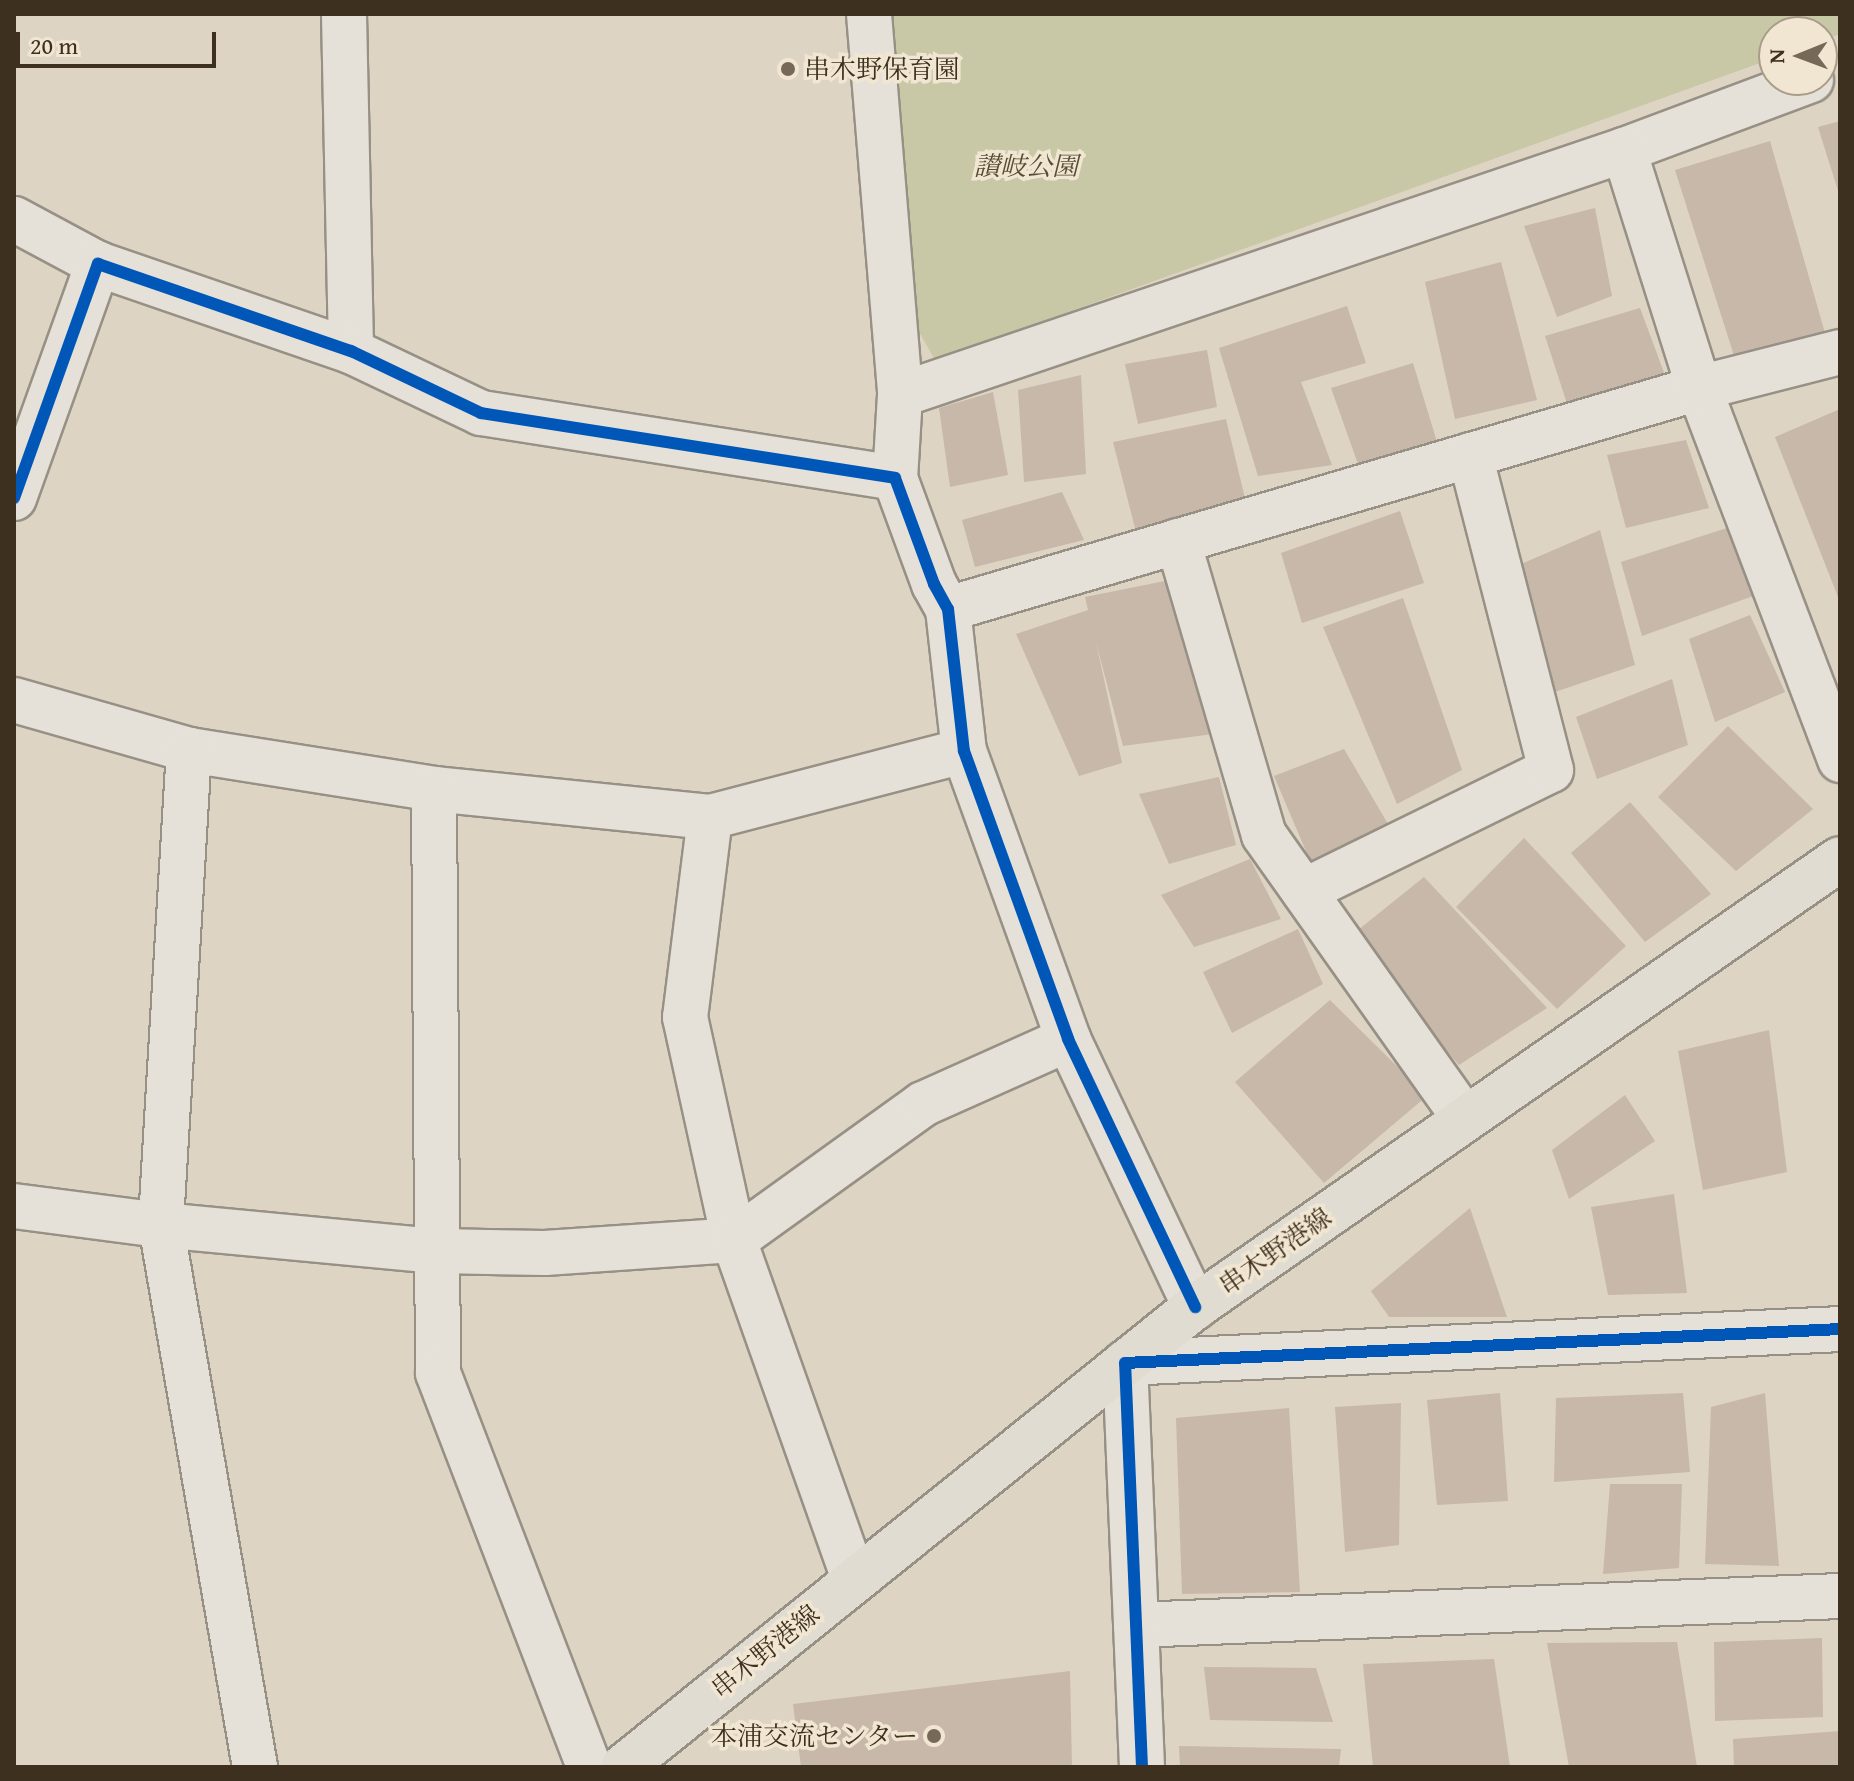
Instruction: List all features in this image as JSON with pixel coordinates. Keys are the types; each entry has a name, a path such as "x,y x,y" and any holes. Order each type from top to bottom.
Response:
{"main road":[{"name":"串木野港線","path":"623,1767 854,1578 1195,1307 1840,859"}],"street":[{"path":"344,14 351,351"},
{"path":"869,14 900,395 895,478 934,584 948,609 964,751 1068,1039 1195,1307"},
{"path":"900,395 1624,150 1768,96"},
{"path":"1624,150 1699,388 1840,760"},
{"path":"14,219 98,264 351,351 481,413 895,478"},
{"path":"14,498 98,264"},
{"path":"948,609 1699,388 1840,352"},
{"path":"1304,891 1551,770 1470,455"},
{"path":"1178,541 1264,835 1465,1119"},
{"path":"14,700 189,750 434,789 710,817 964,751"},
{"path":"189,750 161,1225 255,1767"},
{"path":"434,789 438,1373 589,1767"},
{"path":"710,817 685,1017 734,1240 854,1578"},
{"path":"14,1206 161,1225 437,1251 545,1253 734,1240 923,1104 1068,1039"},
{"path":"1142,1767 1125,1363 1840,1329"},
{"path":"1136,1625 1840,1596"}],"green space":[{"name":"讃岐公園","path":"864,14 1840,14 1838,35 1838,16 1758,16 1758,64 935,360 877,258"}],"building":[{"path":"1840,121 1840,194 1839,194 1818,127"},
{"path":"1770,141 1825,333 1736,362 1675,170"},
{"path":"1595,208 1612,296 1557,317 1524,226"},
{"path":"1501,262 1537,400 1455,419 1425,282"},
{"path":"1347,306 1366,363 1301,382 1332,465 1258,476 1219,348"},
{"path":"1640,308 1669,386 1572,419 1545,336"},
{"path":"1207,350 1217,407 1138,424 1125,364"},
{"path":"1413,363 1437,442 1358,464 1331,388"},
{"path":"1081,375 1086,474 1024,482 1018,390"},
{"path":"993,392 1008,475 950,487 939,408"},
{"path":"1840,409 1840,602 1775,437"},
{"path":"1226,419 1249,515 1137,536 1113,442"},
{"path":"1686,440 1709,508 1626,528 1607,455"},
{"path":"1062,492 1084,540 975,567 962,520"},
{"path":"1400,511 1424,583 1302,623 1281,553"},
{"path":"1727,528 1756,595 1642,636 1621,562"},
{"path":"1600,530 1635,665 1543,696 1512,568"},
{"path":"1175,579 1213,734 1123,746 1096,642 1122,763 1079,776 1016,634 1088,610 1085,597"},
{"path":"1403,598 1462,770 1397,804 1323,627"},
{"path":"1750,615 1785,692 1715,722 1689,639"},
{"path":"1672,679 1688,745 1597,779 1576,717"},
{"path":"1728,726 1813,809 1736,871 1658,797"},
{"path":"1344,749 1391,829 1311,863 1274,776"},
{"path":"1219,777 1236,845 1169,864 1139,794"},
{"path":"1630,802 1711,894 1645,942 1571,853"},
{"path":"1524,838 1626,946 1557,1009 1456,907"},
{"path":"1250,859 1281,919 1194,947 1161,895"},
{"path":"1424,877 1547,1008 1459,1065 1348,938"},
{"path":"1298,929 1323,984 1232,1033 1203,972"},
{"path":"1330,1000 1427,1096 1324,1183 1235,1082"},
{"path":"1769,1030 1787,1172 1703,1190 1678,1051"},
{"path":"1625,1095 1655,1141 1569,1199 1552,1150"},
{"path":"1674,1194 1687,1293 1608,1295 1591,1207"},
{"path":"1470,1208 1507,1317 1389,1317 1371,1291"},
{"path":"1500,1393 1508,1501 1437,1505 1427,1400"},
{"path":"1683,1393 1690,1472 1554,1482 1556,1398"},
{"path":"1765,1393 1779,1566 1705,1564 1711,1407"},
{"path":"1401,1403 1399,1545 1345,1552 1335,1407"},
{"path":"1289,1408 1300,1592 1182,1594 1176,1418"},
{"path":"1610,1484 1682,1484 1679,1568 1603,1574"},
{"path":"1822,1638 1823,1717 1715,1721 1714,1642"},
{"path":"1677,1642 1697,1767 1569,1767 1547,1643"},
{"path":"1494,1659 1510,1767 1373,1767 1363,1664"},
{"path":"1204,1667 1316,1668 1333,1722 1210,1720"},
{"name":"本浦交流センター","path":"1070,1671 1072,1767 801,1767 793,1704"},
{"path":"1840,1731 1840,1767 1734,1767 1733,1739"},
{"path":"1179,1746 1341,1749 1339,1767 1180,1767"}],"cycle path":[{"path":"14,498 98,264 351,351 481,413 895,478 934,584 948,609 964,751 1068,1039 1195,1307"},
{"path":"1142,1767 1125,1363 1840,1329"}],"place":[{"name":"串木野保育園","path":"788,69"},
{"name":"本浦交流センター","path":"934,1736"}]}
